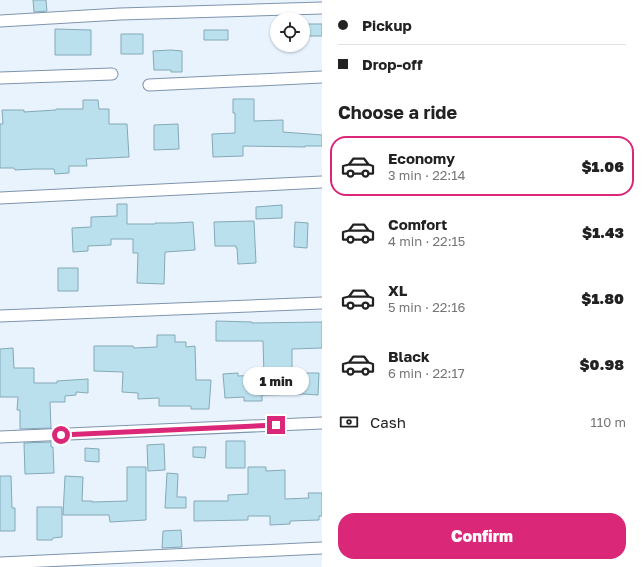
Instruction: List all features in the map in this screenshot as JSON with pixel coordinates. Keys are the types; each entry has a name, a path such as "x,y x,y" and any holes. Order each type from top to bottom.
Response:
{"street":[{"path":"0,20 120,14 322,8"},
{"path":"0,78 112,74"},
{"path":"149,85 322,77"},
{"path":"0,198 322,182"},
{"path":"0,316 322,303"},
{"path":"0,437 322,423"},
{"path":"0,563 322,548"}],"building":[{"path":"33,0 46,0 47,11 34,12"},
{"path":"310,24 322,24 322,36 310,36"},
{"path":"55,29 91,30 91,55 55,55"},
{"path":"204,30 228,30 228,40 204,40"},
{"path":"121,34 143,34 143,54 121,54"},
{"path":"153,51 182,51 182,72 171,72 171,70 154,70"},
{"path":"233,99 254,99 254,121 283,120 283,132 322,135 322,146 243,146 243,156 213,157 212,134 235,133"},
{"path":"83,100 98,100 99,109 109,109 109,124 127,124 129,157 86,159 87,166 69,166 69,173 55,174 54,169 15,170 14,168 0,168 0,124 3,124 2,110 24,110 24,112 56,109 83,109"},
{"path":"178,124 179,149 154,150 154,125"},
{"path":"117,204 127,204 127,224 193,222 195,250 165,252 164,284 137,283 138,253 133,253 133,239 111,239 111,245 88,246 88,251 73,252 72,228 91,227 91,217 117,216"},
{"path":"282,205 282,218 256,219 256,207"},
{"path":"254,221 256,263 238,264 236,246 215,246 214,222"},
{"path":"295,222 308,223 307,248 294,247"},
{"path":"58,268 78,268 78,291 58,291"},
{"path":"216,321 252,323 322,322 322,348 292,349 292,373 319,373 318,395 262,395 262,401 244,401 244,397 225,398 223,374 238,373 238,376 264,375 263,341 216,341"},
{"path":"157,335 175,335 175,342 186,342 186,347 195,346 196,380 211,380 209,409 191,409 191,406 159,406 159,398 138,399 138,393 122,392 123,372 94,371 94,346 133,346 134,348 157,347"},
{"path":"13,348 14,368 34,368 34,383 57,383 57,381 88,379 88,393 76,392 76,395 65,396 65,402 50,402 51,428 20,429 20,410 17,410 18,397 0,397 0,349"},
{"path":"226,441 245,441 245,468 226,468"},
{"path":"51,442 51,447 53,447 54,473 25,474 24,443"},
{"path":"164,444 165,470 148,471 147,445"},
{"path":"193,447 206,447 205,458 193,457"},
{"path":"85,448 99,449 99,462 85,461"},
{"path":"127,467 146,467 146,520 110,522 109,515 63,515 65,476 83,477 82,501 127,501"},
{"path":"248,467 266,467 266,471 285,470 285,499 309,498 308,493 322,493 322,516 319,516 319,520 290,521 290,524 270,525 270,516 248,516 248,520 194,521 194,501 228,501 228,495 248,494"},
{"path":"167,473 178,474 177,497 186,497 186,508 165,508"},
{"path":"0,476 11,476 12,508 15,508 15,531 0,531"},
{"path":"37,507 62,507 62,537 53,538 52,540 37,540"},
{"path":"181,530 182,547 162,548 163,531"}],"route":[{"path":"61,435 276,425"}]}
